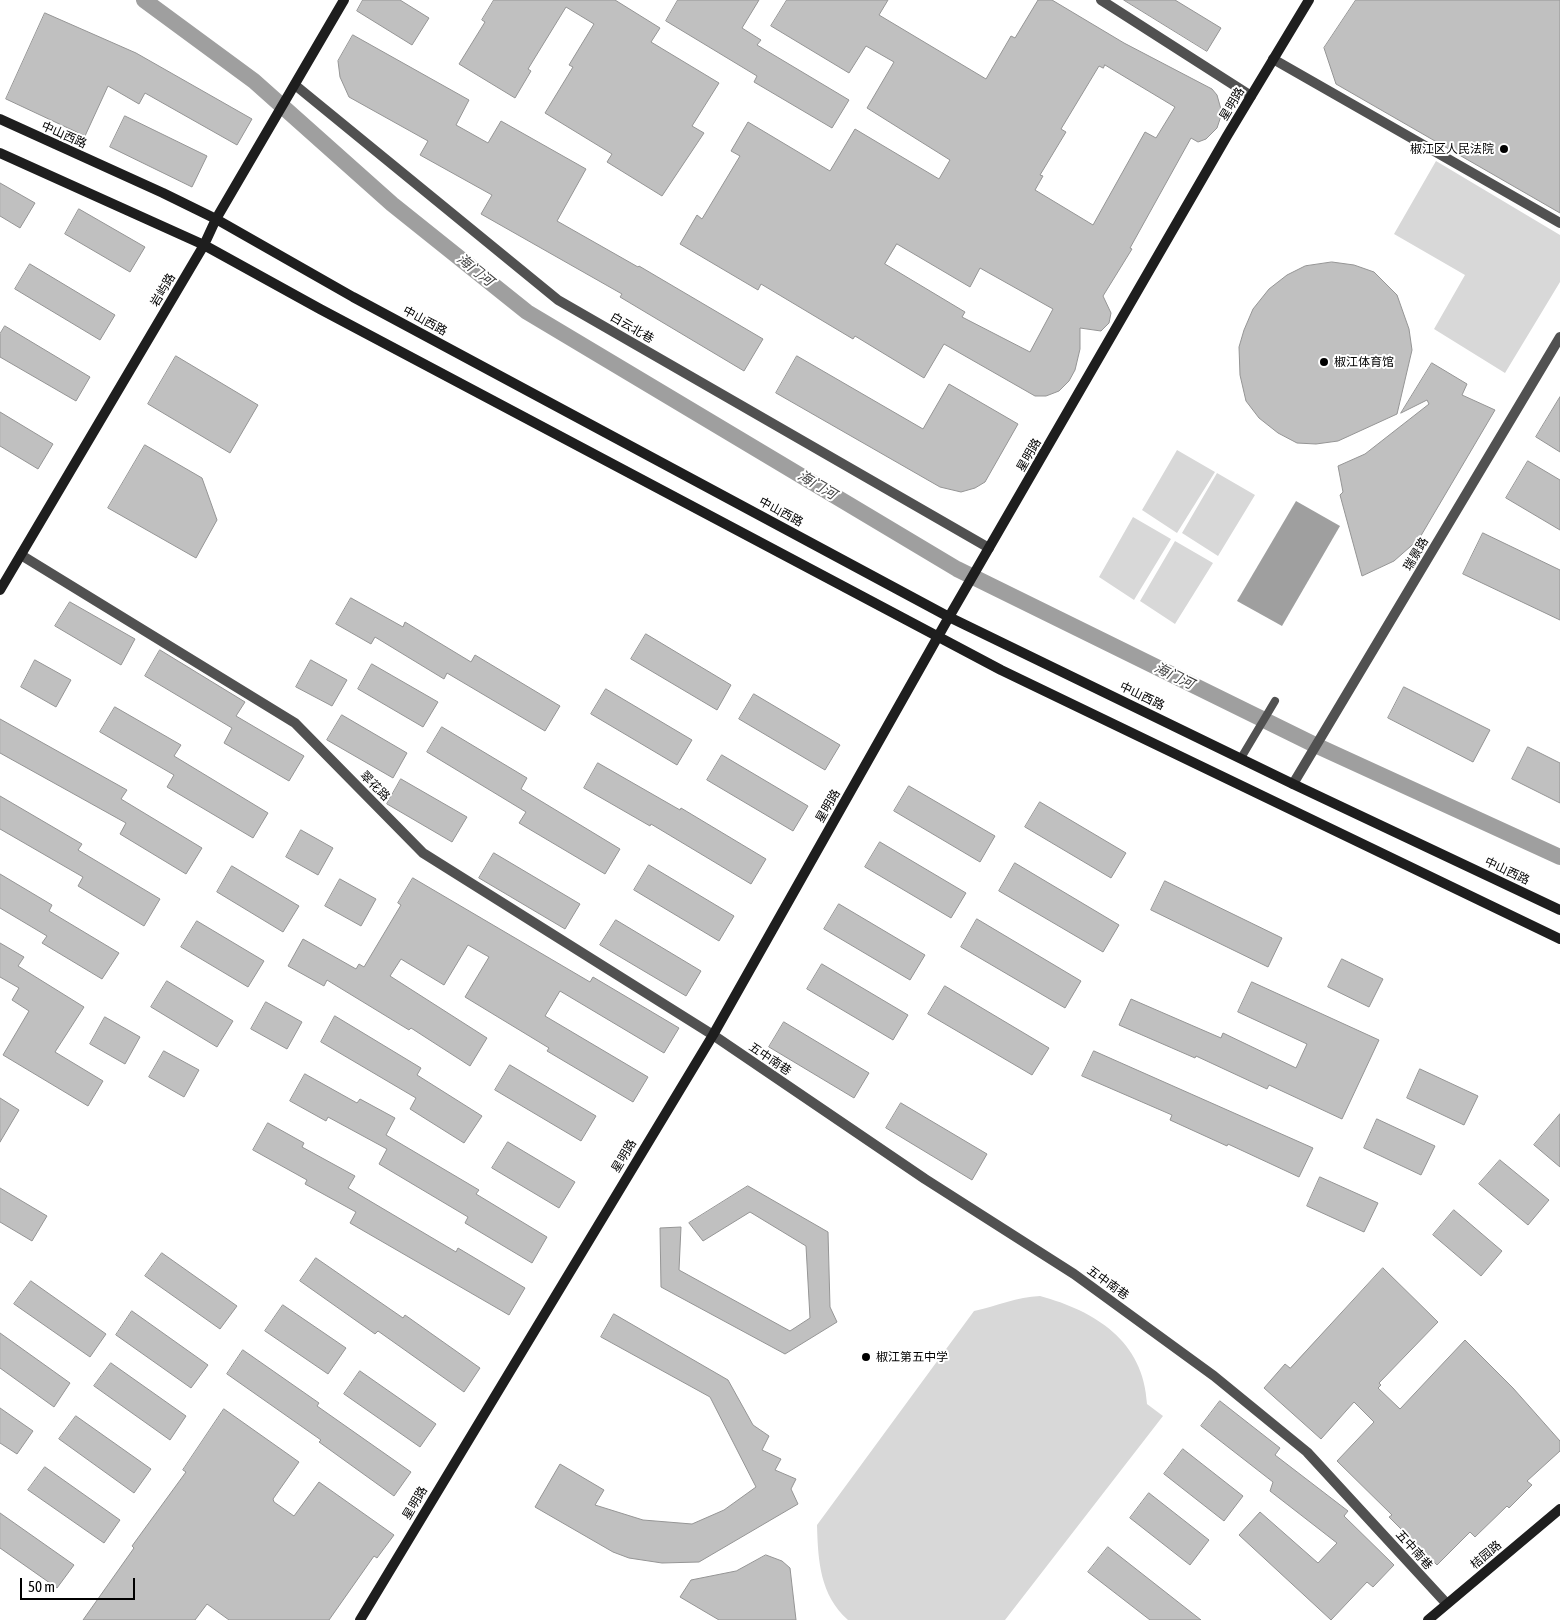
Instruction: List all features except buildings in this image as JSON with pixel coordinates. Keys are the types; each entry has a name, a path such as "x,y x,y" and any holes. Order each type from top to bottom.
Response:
{"main road":[{"name":"岩屿路","path":"0,590 204,245 216,219 344,0"},
{"name":"星明路","path":"360,1620 712,1035 949,617 1308,0"},
{"name":"中山西路","path":"0,120 163,192 216,219 353,297 949,617 1293,784 1560,910"},
{"path":"0,153 204,245 328,314 1001,670 1560,940"},
{"name":"桔园路","path":"1428,1620 1560,1509"}],"street":[{"path":"1102,0 1251,96"},
{"path":"1273,59 1560,223"},
{"name":"白云北巷","path":"294,85 558,300 989,548"},
{"name":"瑞景路","path":"1293,784 1560,337"},
{"name":"翠花路","path":"21,555 295,723 423,853 712,1035"},
{"name":"五中南巷","path":"712,1035 925,1179 1074,1274 1214,1376 1307,1452 1446,1604"}],"lane":[{"path":"1241,758 1275,701"}],"shaded area":[{"path":"1436,161 1560,235 1560,282 1505,373 1434,329 1465,275 1394,234"},
{"path":"1177,450 1215,472 1177,533 1142,510"},
{"path":"1217,473 1255,495 1218,556 1182,533"},
{"path":"1296,501 1340,526 1282,626 1237,601"},
{"path":"1133,517 1171,539 1134,600 1099,577"},
{"path":"1175,541 1213,563 1175,624 1140,601"},
{"path":"1040,1296 1080,1310 1113,1332 1126,1346 1137,1363 1144,1382 1147,1404 1163,1416 1005,1620 848,1620 831,1600 822,1577 818,1552 817,1525 974,1311 1015,1300"}],"waterway":[{"name":"海门河","path":"144,0 254,81 392,204 527,312 957,569 1313,744 1560,857"}],"place":[{"name":"椒江区人民法院","path":"1504,149"},
{"name":"椒江体育馆","path":"1324,362"},
{"name":"椒江第五中学","path":"866,1357"}]}
